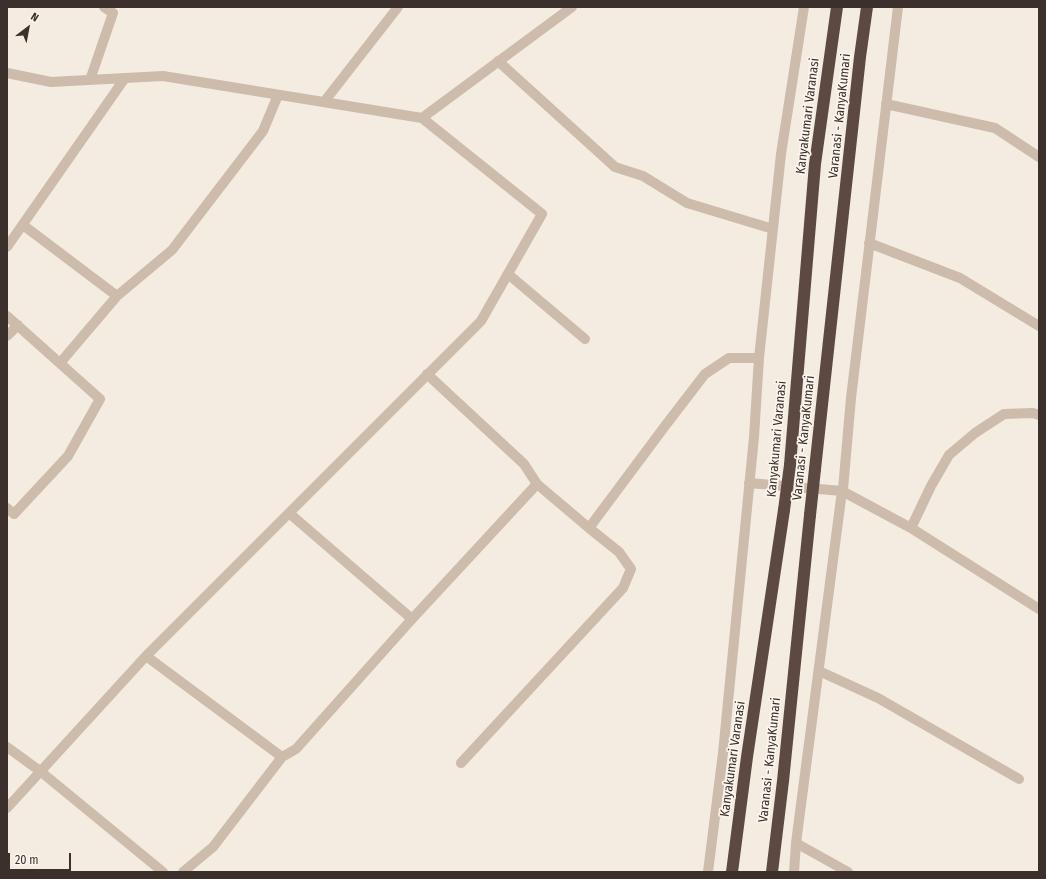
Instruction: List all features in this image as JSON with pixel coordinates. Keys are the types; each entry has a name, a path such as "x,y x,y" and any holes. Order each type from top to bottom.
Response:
{"highway":[{"name":"Kanyakumari Varanasi","path":"732,872 747,757 790,465 815,164 837,7"},
{"name":"Varanasi - KanyaKumari","path":"772,872 860,57 867,7"}],"street":[{"path":"90,80 113,13 104,7"},
{"path":"324,102 398,7"},
{"path":"422,118 572,7"},
{"path":"708,872 723,753 750,483 759,358 781,154 804,7"},
{"path":"794,872 796,843 843,489 851,398 898,7"},
{"path":"498,62 615,167 643,176 687,203 773,229"},
{"path":"7,73 51,82 163,76 422,118 542,214 481,321 146,656 7,808"},
{"path":"7,247 125,78"},
{"path":"60,363 116,296 172,250 263,131 278,95"},
{"path":"886,104 995,128 1039,157"},
{"path":"23,225 116,296"},
{"path":"869,243 960,278 1039,326"},
{"path":"508,274 585,339"},
{"path":"7,316 100,399 68,456 14,514 7,508"},
{"path":"7,336 18,325"},
{"path":"589,528 705,374 729,358 759,358"},
{"path":"427,374 524,464 537,484 619,552 631,569 623,588 461,763"},
{"path":"911,528 948,455 975,433 1004,414 1033,413 1039,415"},
{"path":"750,483 842,491 911,528 1039,609"},
{"path":"183,872 213,847 282,758 296,749 412,619 537,484"},
{"path":"289,513 412,619"},
{"path":"146,656 282,758"},
{"path":"819,671 878,698 1019,779"},
{"path":"7,747 163,872"},
{"path":"796,843 848,872"}]}
